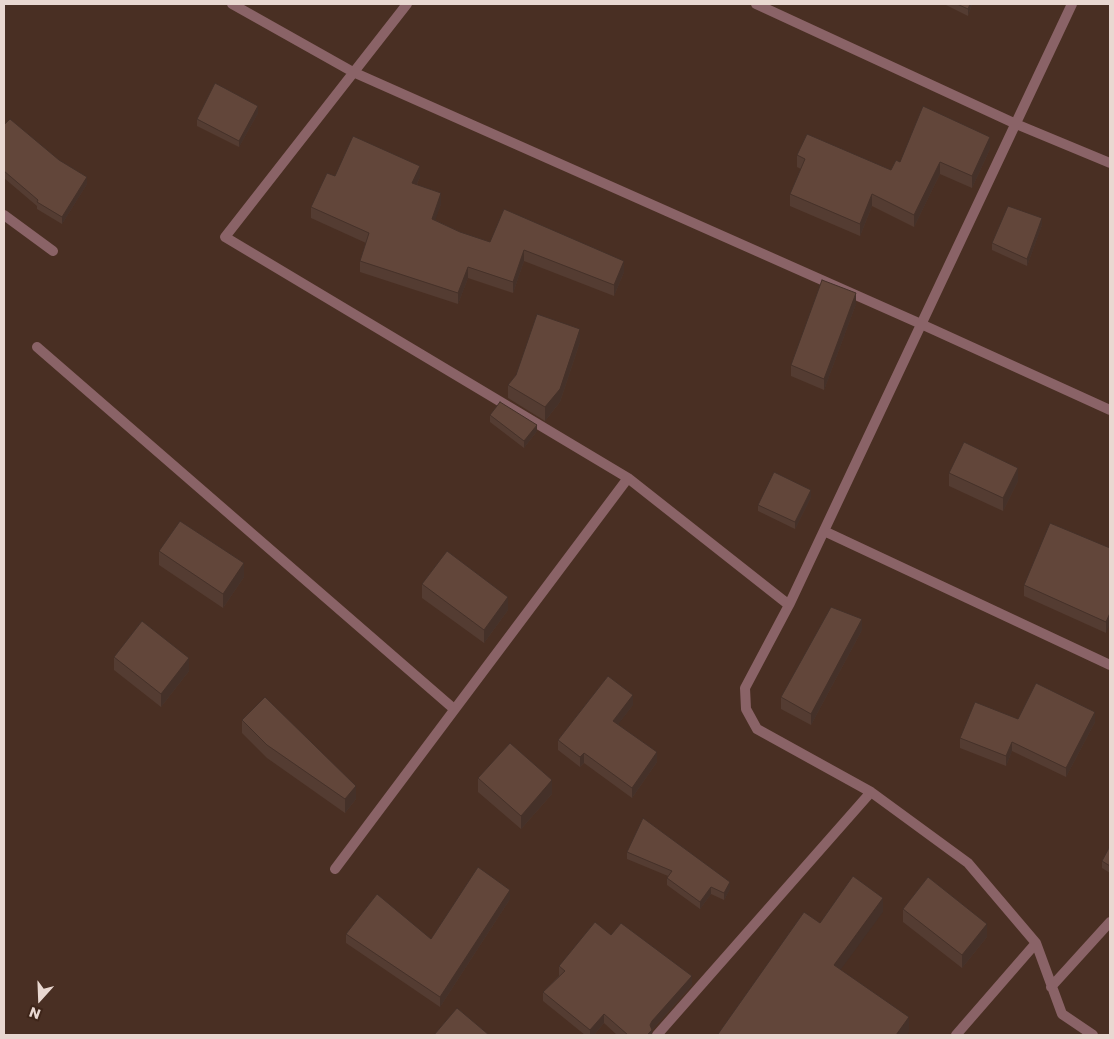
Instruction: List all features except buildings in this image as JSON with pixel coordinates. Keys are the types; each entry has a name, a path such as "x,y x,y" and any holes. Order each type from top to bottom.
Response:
{"street":[{"path":"232,4 353,72 922,324 1110,410"},
{"path":"407,4 225,237 628,478 789,605"},
{"path":"756,4 1016,124 1110,163"},
{"path":"1072,4 789,605 745,688 746,709 757,729 871,792 968,863 1036,943 1062,1014 1094,1035"},
{"path":"4,215 53,251"},
{"path":"37,347 454,709"},
{"path":"334,869 628,478"},
{"path":"824,531 1110,665"},
{"path":"657,1035 871,792"},
{"path":"1051,987 1110,922"},
{"path":"956,1035 1036,943"}]}
